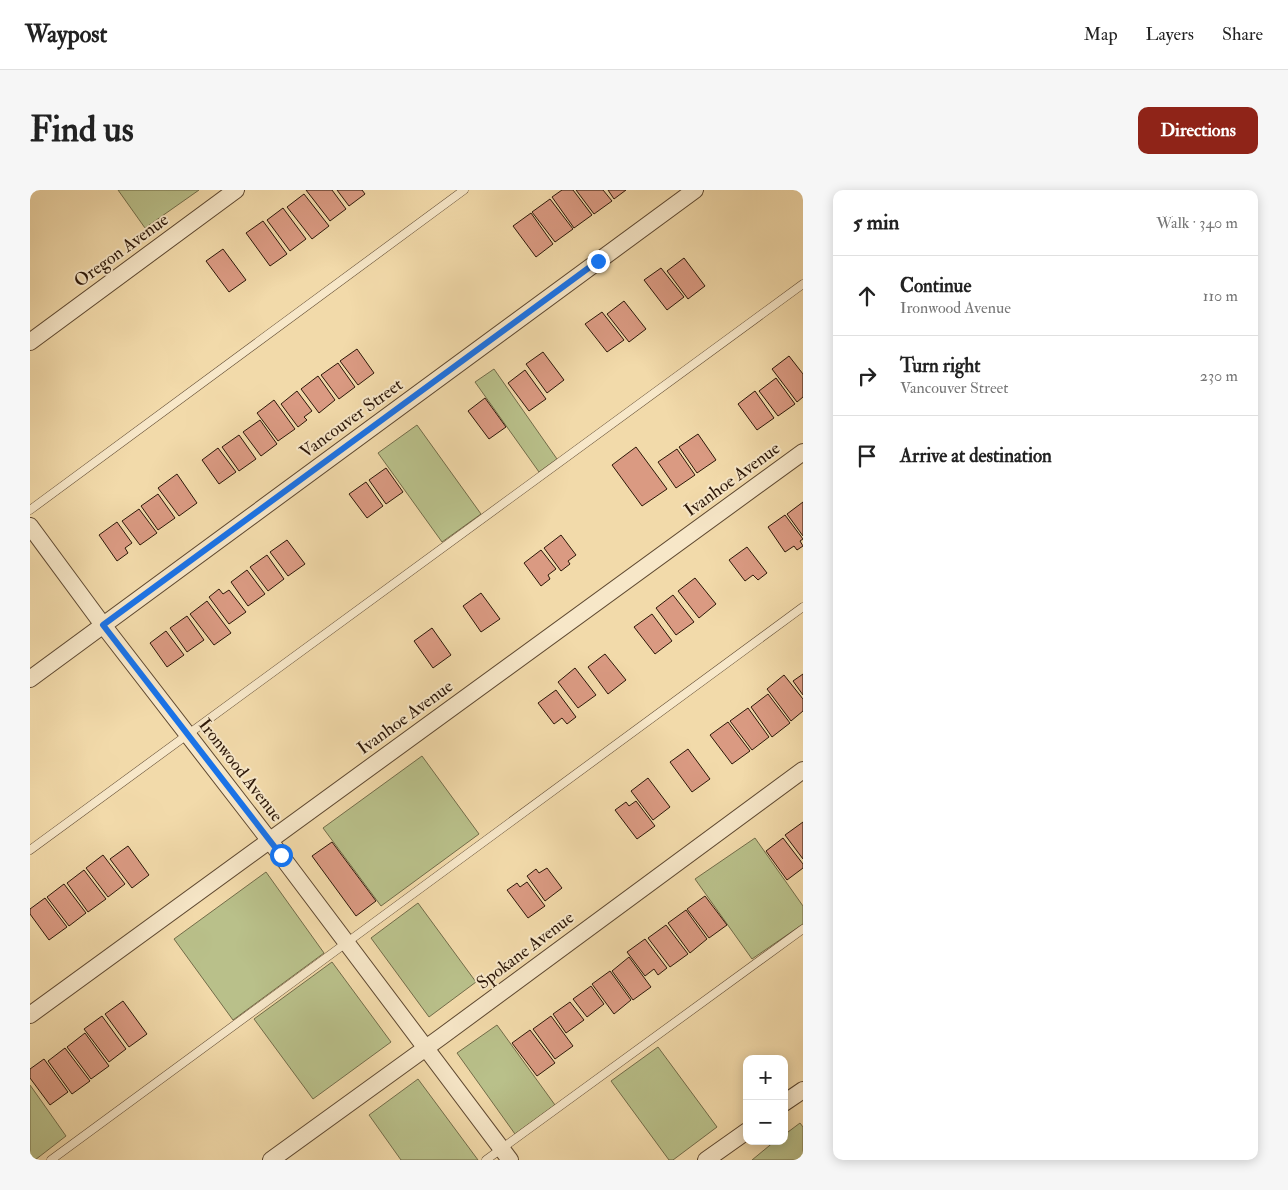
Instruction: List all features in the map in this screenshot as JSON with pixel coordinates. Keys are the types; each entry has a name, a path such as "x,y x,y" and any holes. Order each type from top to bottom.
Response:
{"street":[{"name":"Oregon Avenue","path":"30,342 236,190"},
{"name":"Vancouver Street","path":"30,679 695,190"},
{"name":"Ivanhoe Avenue","path":"30,1015 803,452"},
{"name":"Ironwood Avenue","path":"30,526 103,625 426,1047 505,1154"},
{"name":"Spokane Avenue","path":"270,1160 803,770"},
{"path":"788,1100 803,1090"},
{"path":"706,1160 743,1134"}],"lane":[{"path":"30,510 464,190"},
{"path":"30,850 803,284"},
{"path":"51,1160 803,607"},
{"path":"486,1160 505,1154 803,929"}],"green space":[{"path":"118,190 199,190 145,228"},
{"path":"494,369 557,459 539,472 475,382"},
{"path":"417,425 481,514 442,542 378,453"},
{"path":"422,756 479,834 381,906 323,828"},
{"path":"755,838 803,906 803,924 752,959 695,879"},
{"path":"266,872 324,953 233,1020 174,939"},
{"path":"418,903 476,982 429,1017 371,938"},
{"path":"332,962 391,1042 313,1099 254,1019"},
{"path":"497,1025 555,1105 515,1134 457,1053"},
{"path":"658,1047 717,1127 673,1160 669,1160 611,1081"},
{"path":"418,1079 478,1160 401,1160 369,1115"},
{"path":"30,1085 66,1136 35,1160 30,1160"},
{"path":"800,1123 803,1127 803,1160 752,1160 770,1145 788,1145 788,1132"}],"building":[{"path":"306,190 332,190 346,209 330,221"},
{"path":"337,190 362,190 365,194 349,206"},
{"path":"562,190 573,190 592,215 574,228 552,197"},
{"path":"576,190 603,190 612,201 594,214"},
{"path":"608,190 626,190 614,199"},
{"path":"304,194 329,226 312,239 287,207"},
{"path":"550,199 573,229 555,242 532,212"},
{"path":"283,208 306,239 290,251 267,220"},
{"path":"531,213 553,244 536,257 513,226"},
{"path":"263,221 287,254 270,266 246,233"},
{"path":"223,249 246,280 229,292 206,261"},
{"path":"684,258 705,286 688,299 667,271"},
{"path":"661,268 684,297 667,310 644,280"},
{"path":"624,301 646,329 629,342 607,314"},
{"path":"602,312 624,340 607,352 585,324"},
{"path":"357,349 374,373 358,385 340,361"},
{"path":"543,352 564,380 547,393 526,364"},
{"path":"789,356 803,374 803,397 797,402 772,369"},
{"path":"338,363 355,387 339,399 321,375"},
{"path":"525,370 546,399 529,411 508,383"},
{"path":"318,376 335,400 319,413 301,389"},
{"path":"776,378 795,404 778,416 759,391"},
{"path":"297,391 312,411 304,417 307,420 298,427 281,404"},
{"path":"755,391 774,418 757,430 738,404"},
{"path":"485,398 506,427 489,439 468,411"},
{"path":"274,400 295,429 278,441 257,413"},
{"path":"260,420 277,444 261,456 243,432"},
{"path":"698,434 716,460 697,473 679,447"},
{"path":"239,435 256,459 239,471 222,447"},
{"path":"636,447 667,489 642,506 612,465"},
{"path":"218,448 236,472 219,484 202,460"},
{"path":"677,449 695,475 676,488 658,462"},
{"path":"386,468 403,492 386,504 369,480"},
{"path":"177,474 197,503 179,516 158,488"},
{"path":"366,482 383,506 367,518 349,494"},
{"path":"158,494 175,518 158,530 141,506"},
{"path":"803,502 803,536 787,514"},
{"path":"139,509 157,533 140,545 122,521"},
{"path":"785,515 803,539 800,541 803,546 797,550 794,546 785,552 768,527"},
{"path":"117,522 132,543 125,548 128,553 117,561 99,535"},
{"path":"561,535 576,555 568,561 570,564 561,571 544,548"},
{"path":"287,540 305,564 288,576 270,552"},
{"path":"747,547 767,573 758,580 753,575 745,581 729,560"},
{"path":"541,550 556,569 548,575 550,579 541,586 524,563"},
{"path":"267,555 284,579 268,591 250,567"},
{"path":"247,570 265,594 248,606 231,582"},
{"path":"695,578 716,604 699,618 678,591"},
{"path":"219,589 223,594 229,590 246,612 229,624 209,597"},
{"path":"481,593 500,619 481,632 463,606"},
{"path":"673,595 694,622 676,635 656,608"},
{"path":"207,601 231,633 214,645 190,614"},
{"path":"652,614 672,641 655,654 634,627"},
{"path":"187,616 204,640 187,652 170,628"},
{"path":"432,628 451,655 433,668 414,641"},
{"path":"166,631 184,655 167,667 150,643"},
{"path":"605,654 626,680 608,694 588,667"},
{"path":"575,668 596,695 578,708 558,682"},
{"path":"803,674 803,695 793,681"},
{"path":"784,675 803,699 803,711 791,721 767,689"},
{"path":"556,690 576,717 567,724 562,718 554,724 538,703"},
{"path":"768,694 790,723 772,737 751,707"},
{"path":"748,708 769,737 752,750 730,721"},
{"path":"728,722 750,751 732,764 710,735"},
{"path":"688,749 710,779 692,792 670,762"},
{"path":"648,778 670,807 653,820 631,791"},
{"path":"636,801 655,826 637,839 615,810 626,802 629,806"},
{"path":"803,822 803,859 785,835"},
{"path":"783,838 803,864 803,868 787,880 766,851"},
{"path":"332,842 376,901 356,916 312,856"},
{"path":"128,846 149,875 132,888 110,859"},
{"path":"103,855 125,884 108,897 86,868"},
{"path":"547,868 562,888 545,901 527,876 536,869 539,873"},
{"path":"84,870 106,899 88,912 67,883"},
{"path":"527,882 545,906 528,918 507,890 517,883 520,887"},
{"path":"64,884 86,913 69,926 47,897"},
{"path":"705,896 727,925 709,938 687,909"},
{"path":"45,898 67,927 49,940 30,914 30,909"},
{"path":"686,910 707,939 690,953 668,923"},
{"path":"666,925 688,954 670,967 648,938"},
{"path":"645,939 667,968 658,975 654,969 645,976 627,952"},
{"path":"629,957 651,987 633,1000 612,971"},
{"path":"610,971 631,1000 614,1014 592,984"},
{"path":"591,986 604,1004 587,1017 573,999"},
{"path":"123,1001 147,1034 129,1047 105,1014"},
{"path":"570,1002 584,1020 566,1033 553,1014"},
{"path":"102,1016 126,1049 109,1062 84,1029"},
{"path":"551,1016 573,1046 555,1059 533,1029"},
{"path":"530,1030 555,1063 537,1076 512,1043"},
{"path":"85,1033 109,1066 91,1079 67,1047"},
{"path":"65,1048 90,1081 72,1094 48,1061"},
{"path":"44,1059 68,1092 50,1105 30,1078 30,1069"}],"route":[{"path":"281,855 103,625 598,261"}]}
